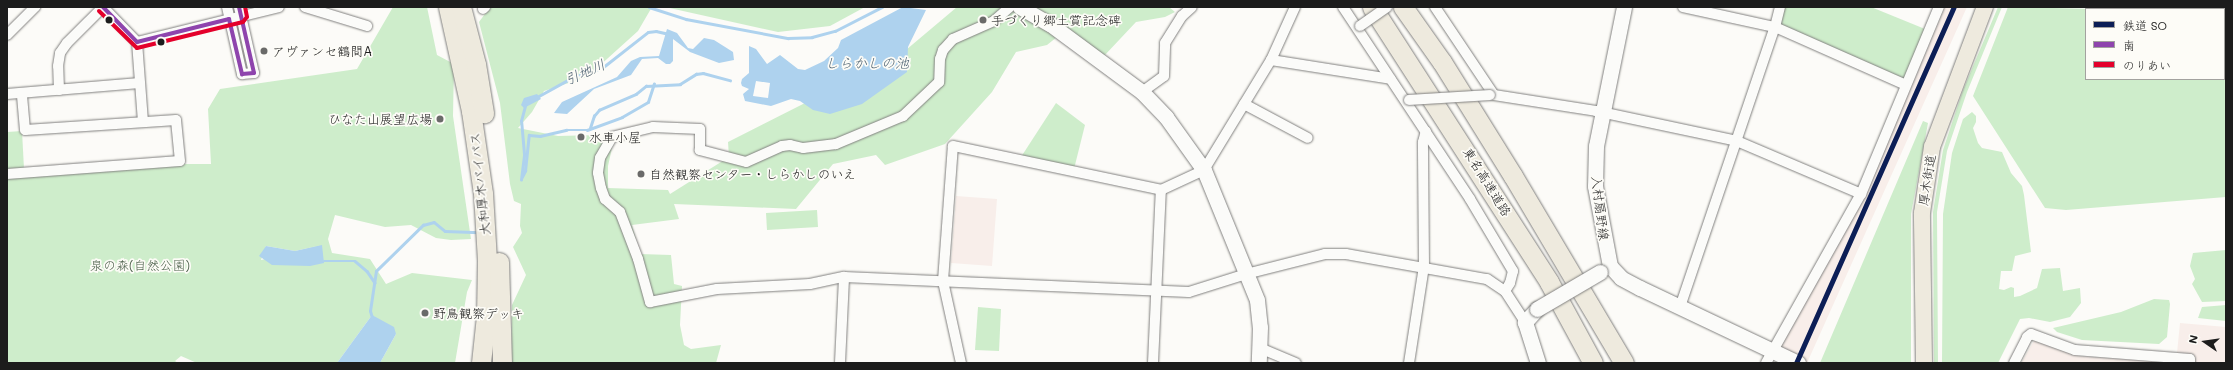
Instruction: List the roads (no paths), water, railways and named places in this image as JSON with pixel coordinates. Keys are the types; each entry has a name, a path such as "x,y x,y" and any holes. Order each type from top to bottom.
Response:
{"highway":[{"name":"大和厚木バイパス","path":"463,7 471,49 477,110"},
{"name":"大和厚木バイパス","path":"463,7 477,110 495,186 492,316 494,363"},
{"name":"東名高速道路","path":"1372,7 1545,275 1593,363"},
{"name":"東名高速道路","path":"1404,7 1442,62 1513,176 1624,363"},
{"name":"大和厚木バイパス","path":"481,363 492,316"},
{"path":"473,363 492,316"},
{"path":"492,316 502,363"}],"main road":[{"name":"厚木街道","path":"1924,363 1922,213 1932,147 1985,7"}],"street":[{"path":"7,35 34,7"},
{"path":"59,90 58,66 60,53 67,43 103,7 137,42 142,122"},
{"path":"227,7 242,74 254,73 240,12"},
{"path":"137,42 230,19 240,12 279,7"},
{"path":"1010,7 994,21 953,39 943,50 940,59 939,82 903,116 836,144 803,148 790,145 782,146 746,162 700,150 700,129 653,127 612,137 600,158 598,173 601,188 605,199 620,212 638,259 650,302 717,289 810,284 844,277 1189,292 1246,274 1325,254 1346,254 1477,276 1505,291 1525,322 1538,363"},
{"path":"1020,7 1050,24 1142,92 1166,117 1204,170 1246,274 1258,307 1259,356 1296,363"},
{"path":"1142,92 1164,76 1165,43 1182,16 1192,7"},
{"path":"961,363 943,281 953,146 1162,190 1204,170 1271,60 1295,7"},
{"path":"1343,7 1407,100 1512,270 1510,283 1505,291"},
{"path":"1358,27 1387,7"},
{"path":"1435,7 1492,95"},
{"name":"入村扇野線","path":"1605,269 1595,186 1596,146 1601,112 1624,7"},
{"path":"1683,7 1775,27 1906,85"},
{"path":"1680,307 1775,27 1780,7"},
{"path":"1769,357 1861,194 1939,7"},
{"path":"310,8 367,26"},
{"path":"1271,60 1392,79"},
{"path":"7,94 140,83"},
{"path":"7,174 180,161 176,120 25,130 22,93"},
{"path":"1407,100 1492,95 1601,112 1737,141 1861,194"},
{"path":"1244,104 1308,138"},
{"path":"1409,363 1424,266 1423,142 1426,131"},
{"path":"1154,363 1156,291 1162,190"},
{"path":"1525,322 1537,309 1605,269 1680,307 1769,357 1798,363"},
{"path":"840,363 844,277"},
{"path":"2014,363 2027,337 2031,334 2075,350 2190,359 2190,363"}],"water":[{"name":"しらかしの池","path":"903,7 926,10 908,47 907,72 862,104 830,114 813,110 800,101 791,99 771,106 745,101 743,94 749,89 742,86 741,83 742,79 749,73 749,46 756,49 767,64 780,55 798,69 805,70 824,61 838,48 841,40"},
{"path":"667,29 677,33 688,48 693,49 704,38 714,40 733,52 734,60 719,63 690,52 673,39 673,61 670,64 666,64 658,58 642,59 631,75 594,89 567,114 554,113 562,102 617,77 631,61 640,57 659,56"},
{"path":"537,94 541,99 524,108 521,105 524,98"},
{"path":"322,245 324,263 310,266 272,265 259,256 266,246 295,251"},
{"path":"372,315 394,327 396,334 380,363 337,363"}],"waterway":[{"path":"649,7 686,19 788,38 812,37 835,31 882,7"},
{"name":"引地川","path":"537,97 571,78 602,68 648,32 656,31 669,34"},
{"path":"590,128 594,116 599,110 636,94 646,86 680,84 696,74 703,73 730,80"},
{"path":"522,177 525,171 529,135 540,136 566,130 587,130 622,117 648,102 654,84"},
{"name":"引地川","path":"521,180 524,154 521,121 525,106"},
{"name":"引地川","path":"372,318 370,311 376,271 423,225 434,222 445,231 479,232"},
{"path":"324,261 355,261 367,271 375,283"}],"rail line":[{"name":"SO","path":"1796,363 1954,7"}],"place":[{"name":"手づくり郷土賞記念碑","path":"983,20"},
{"name":"アヴァンセ鶴間A","path":"264,51"},
{"name":"ひなた山展望広場","path":"440,119"},
{"name":"水車小屋","path":"581,137"},
{"name":"自然観察センター・しらかしのいえ","path":"641,174"},
{"name":"野鳥観察デッキ","path":"425,313"}],"park label":[{"name":"泉の森(自然公園)","path":"140,265"}]}
